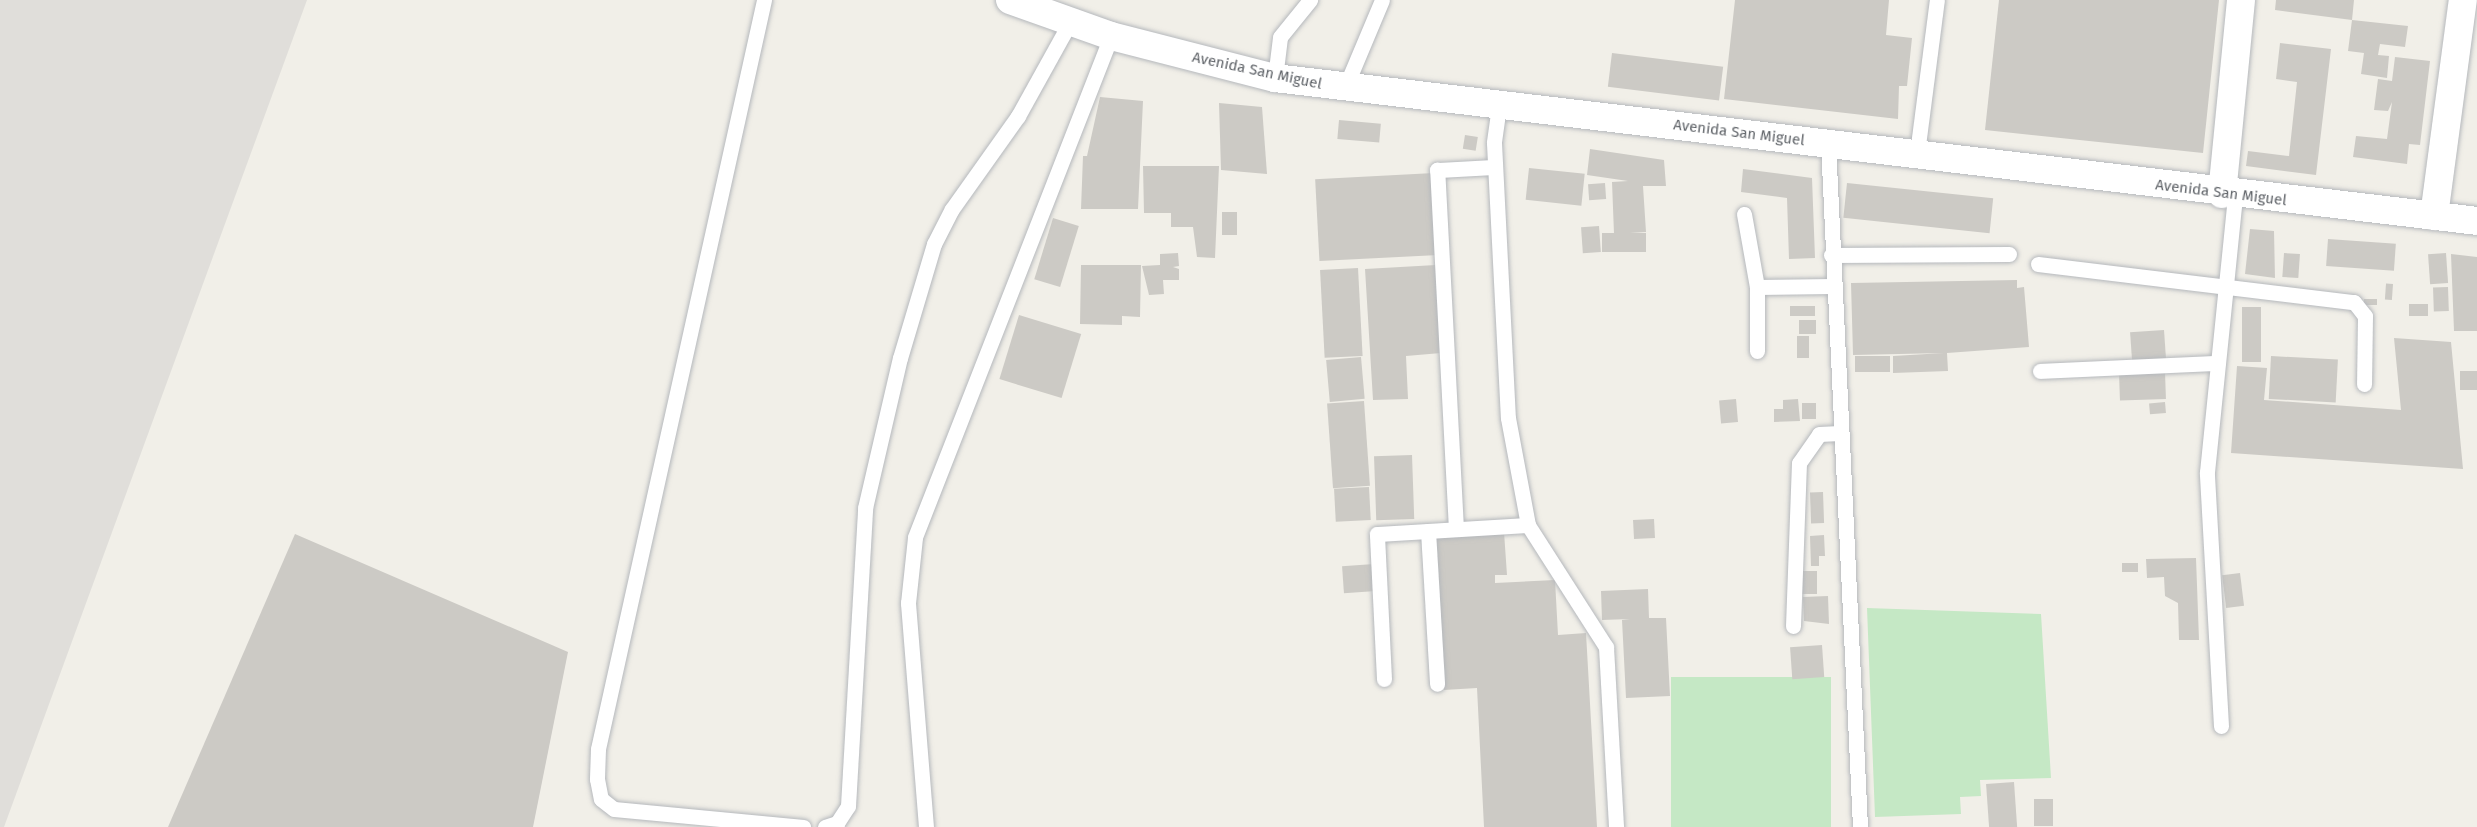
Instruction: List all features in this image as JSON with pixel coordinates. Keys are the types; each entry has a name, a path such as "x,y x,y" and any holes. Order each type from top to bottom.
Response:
{"street":[{"name":"Avenida San Miguel","path":"1010,0 1111,36 1275,78 1498,106 1917,153 2228,195 2477,221"},
{"path":"2228,195 2241,0"},
{"path":"2434,216 2463,0"}],"lane":[{"path":"764,0 598,749 597,779 601,799 614,809 803,827"},
{"path":"1275,78 1280,37 1310,0"},
{"path":"1345,88 1382,0"},
{"path":"1917,153 1937,0"},
{"path":"825,827 837,823 848,806 866,508 900,358 934,244 952,209 1018,116 1070,22"},
{"path":"926,827 908,603 915,537 1111,36"},
{"path":"1498,106 1495,167 1508,418 1528,525 1606,647 1616,827"},
{"path":"1828,144 1831,255 1860,827"},
{"path":"1456,529 1437,170 1495,167"},
{"path":"2221,726 2207,472 2226,287 2228,195"},
{"path":"1744,213 1756,287 1757,351"},
{"path":"1831,255 2009,254"},
{"path":"2038,264 2354,302 2365,316 2364,384"},
{"path":"1756,287 1833,286"},
{"path":"2040,371 2218,363"},
{"path":"1793,626 1799,464 1819,434 1840,433"},
{"path":"1384,679 1377,534 1528,525"},
{"path":"1428,531 1437,684"}],"shaded area":[{"path":"0,0 307,0 4,827 0,827"}],"green space":[{"path":"1867,608 2041,614 2051,778 1980,780 1981,796 1960,797 1961,814 1875,817"},
{"path":"1671,677 1831,677 1831,827 1671,827"}],"building":[{"path":"1735,0 1889,0 1886,35 1912,38 1907,86 1899,86 1898,119 1724,99"},
{"path":"1999,0 2219,0 2203,153 1985,130"},
{"path":"2276,0 2354,0 2352,20 2275,10"},
{"path":"2352,20 2408,26 2405,47 2380,44 2378,55 2389,56 2387,78 2361,74 2364,53 2348,51"},
{"path":"2280,43 2331,49 2316,175 2246,166 2248,151 2289,156 2297,82 2276,79"},
{"path":"1612,53 1723,67 1719,100 1608,87"},
{"path":"2395,57 2430,61 2420,145 2409,144 2407,164 2353,157 2356,136 2387,139 2392,102 2388,111 2374,110 2378,79 2392,81"},
{"path":"1100,97 1143,101 1138,209 1081,209 1083,156 1087,156"},
{"path":"1219,103 1262,107 1267,174 1221,170"},
{"path":"1339,120 1381,124 1379,143 1337,139"},
{"path":"1465,135 1478,137 1476,151 1463,149"},
{"path":"1590,149 1664,160 1666,186 1643,186 1646,232 1614,234 1612,182 1628,181 1587,175"},
{"path":"1143,166 1219,166 1215,258 1197,257 1193,227 1171,227 1171,213 1144,213"},
{"path":"1529,168 1585,174 1581,206 1526,200"},
{"path":"1743,169 1812,178 1815,258 1789,259 1787,198 1741,192"},
{"path":"1434,173 1438,255 1319,261 1315,179"},
{"path":"1605,183 1606,199 1589,200 1588,184"},
{"path":"1847,183 1993,198 1990,233 1843,218"},
{"path":"1222,212 1237,212 1237,235 1222,235"},
{"path":"1053,218 1079,226 1060,287 1034,279"},
{"path":"1599,226 1601,252 1583,253 1581,227"},
{"path":"2250,229 2274,231 2275,278 2245,274"},
{"path":"1602,233 1646,233 1646,252 1602,252"},
{"path":"2328,239 2396,244 2394,271 2326,266"},
{"path":"1178,253 1179,266 1173,267 1179,269 1179,280 1163,280 1164,294 1149,295 1142,266 1160,265 1160,254"},
{"path":"2284,253 2300,254 2298,278 2282,277"},
{"path":"2446,253 2448,283 2430,284 2428,254"},
{"path":"2451,254 2477,257 2477,331 2454,331"},
{"path":"1081,265 1141,265 1140,317 1122,316 1122,325 1080,324"},
{"path":"1436,265 1441,353 1406,356 1408,399 1373,400 1365,269"},
{"path":"1358,268 1363,356 1325,358 1320,270"},
{"path":"2017,280 2017,288 2024,287 2029,347 1947,353 1948,371 1893,373 1893,356 1944,353 1853,355 1851,283"},
{"path":"2386,284 2393,284 2392,300 2385,299"},
{"path":"2448,287 2449,311 2434,312 2433,288"},
{"path":"2364,299 2377,299 2377,305 2364,305"},
{"path":"2409,304 2428,304 2428,316 2409,316"},
{"path":"1790,306 1815,306 1815,316 1790,316"},
{"path":"2242,307 2261,307 2261,362 2242,362"},
{"path":"1019,315 1081,334 1062,398 999,379"},
{"path":"1799,320 1816,320 1816,334 1799,334"},
{"path":"2164,330 2166,361 2132,363 2130,332"},
{"path":"1797,336 1809,336 1809,358 1797,358"},
{"path":"2394,338 2451,342 2463,469 2231,453 2237,366 2267,368 2264,400 2401,410"},
{"path":"1855,356 1890,356 1890,372 1855,372"},
{"path":"2271,356 2338,360 2336,402 2269,399"},
{"path":"1361,357 1365,399 1330,402 1326,360"},
{"path":"2460,371 2477,371 2477,390 2460,390"},
{"path":"2165,372 2166,399 2120,401 2119,374"},
{"path":"1736,399 1738,422 1721,423 1719,400"},
{"path":"1798,399 1800,421 1774,422 1774,409 1783,409 1783,400"},
{"path":"1364,401 1370,486 1333,488 1327,404"},
{"path":"2165,402 2166,413 2150,414 2149,403"},
{"path":"1802,403 1816,403 1816,419 1802,419"},
{"path":"1412,455 1414,519 1376,520 1374,456"},
{"path":"1369,487 1371,520 1336,522 1334,489"},
{"path":"1810,492 1823,492 1824,523 1811,523"},
{"path":"1654,519 1655,538 1634,539 1633,520"},
{"path":"1504,532 1507,575 1495,575 1495,583 1555,580 1558,635 1586,633 1597,827 1484,827 1477,688 1444,690 1435,536"},
{"path":"295,534 568,652 533,827 168,827"},
{"path":"1824,535 1825,556 1819,556 1819,566 1811,566 1810,536"},
{"path":"2196,558 2199,640 2179,640 2178,603 2165,596 2164,577 2147,578 2146,559"},
{"path":"2122,563 2138,563 2138,572 2122,572"},
{"path":"1374,564 1376,591 1344,593 1342,566"},
{"path":"1802,571 1817,571 1817,594 1802,594"},
{"path":"2240,573 2244,606 2226,608 2222,575"},
{"path":"1648,589 1649,618 1666,618 1670,696 1626,698 1622,620 1630,619 1602,620 1601,591"},
{"path":"1828,596 1829,624 1804,621 1803,597"},
{"path":"1822,645 1824,677 1792,679 1790,647"},
{"path":"2014,782 2017,827 1989,827 1986,784"},
{"path":"2034,799 2053,799 2053,826 2034,826"}]}
